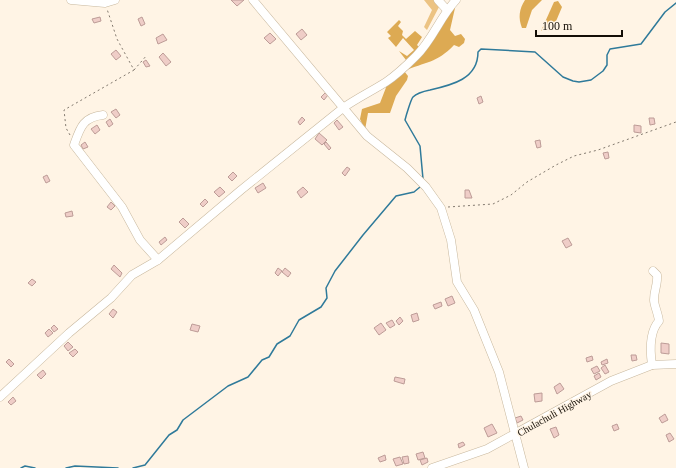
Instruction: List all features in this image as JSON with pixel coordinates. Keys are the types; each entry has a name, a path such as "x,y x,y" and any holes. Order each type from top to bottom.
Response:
{"street":[{"path":"71,0 105,3 115,0"},
{"path":"253,0 367,136 395,157 426,187 440,208 451,240 457,282 474,310 499,372 514,435 524,468"},
{"path":"438,0 447,10"},
{"path":"0,397 111,298 132,275 158,260 241,190 343,108 359,96 387,81 416,56 428,43 447,10 456,0"},
{"path":"102,115 91,116 79,129 74,145 122,207 140,240 158,260"},
{"path":"652,365 650,356 651,335 654,326 659,321 658,312 654,302 654,289 658,284 658,275 653,271"},
{"name":"Chulachuli Highway","path":"432,468 487,449 611,381 652,365 676,364"}],"path":[{"path":"105,3 117,40 134,70"},
{"path":"74,145 66,128 64,110 134,70 147,55"},
{"path":"440,208 493,204 510,195 527,182 556,164 574,156 605,148 676,122"}],"shaded area":[{"path":"424,0 437,0 439,7 427,30 424,27 432,10"},
{"path":"525,0 542,0 532,10 526,28 522,28 520,14 521,7"},
{"path":"558,1 562,7 554,26 548,31 541,31 554,2"},
{"path":"453,5 455,8 450,30 455,36 461,34 465,39 464,43 459,47 454,45 436,59 404,71 408,76 407,80 396,96 390,113 368,113 365,130 360,119 362,109 380,103 387,85"},
{"path":"399,20 401,22 398,26 403,31 402,35 406,39 415,31 422,37 417,45 420,48 406,60 399,51 407,56 414,50 403,38 396,47 388,38 391,36 387,32"}],"building":[{"path":"231,0 244,0 237,6"},
{"path":"100,17 101,21 94,23 92,19"},
{"path":"142,17 145,24 141,26 138,19"},
{"path":"302,29 307,35 301,40 296,34"},
{"path":"270,33 276,39 270,44 264,38"},
{"path":"163,34 167,40 158,44 156,38"},
{"path":"116,50 121,56 116,60 111,54"},
{"path":"163,53 171,62 166,66 159,57"},
{"path":"146,60 150,66 146,67 143,62"},
{"path":"325,93 328,95 324,100 321,97"},
{"path":"481,96 483,102 479,104 477,98"},
{"path":"116,109 120,115 116,118 111,112"},
{"path":"302,117 305,120 300,125 298,122"},
{"path":"649,118 654,118 655,124 650,125"},
{"path":"110,119 113,124 109,127 106,122"},
{"path":"337,120 343,127 339,130 334,123"},
{"path":"97,125 100,130 95,134 91,129"},
{"path":"634,125 641,126 641,133 634,132"},
{"path":"319,133 327,140 322,145 315,139"},
{"path":"540,140 541,147 537,148 535,141"},
{"path":"85,142 88,147 83,149 81,145"},
{"path":"326,142 331,148 329,150 324,144"},
{"path":"608,152 609,158 605,159 603,153"},
{"path":"347,167 350,169 345,176 342,173"},
{"path":"233,172 237,176 232,181 228,177"},
{"path":"47,175 50,181 46,183 43,177"},
{"path":"263,183 266,188 258,193 255,188"},
{"path":"220,187 225,192 219,197 214,192"},
{"path":"303,187 308,192 301,198 297,192"},
{"path":"465,190 469,190 472,198 465,198"},
{"path":"205,199 208,202 203,207 200,204"},
{"path":"111,202 115,206 111,210 107,207"},
{"path":"72,211 73,216 66,217 65,213"},
{"path":"183,218 189,224 185,228 179,222"},
{"path":"165,237 167,240 161,245 159,242"},
{"path":"568,238 572,245 566,248 562,241"},
{"path":"114,265 122,273 120,277 111,269"},
{"path":"278,268 282,271 278,276 275,273"},
{"path":"285,268 291,273 288,277 282,272"},
{"path":"32,279 36,282 32,286 28,283"},
{"path":"452,296 455,303 448,306 445,299"},
{"path":"441,302 442,306 435,309 433,305"},
{"path":"113,309 117,312 113,318 109,314"},
{"path":"417,313 419,320 413,322 411,315"},
{"path":"400,317 403,321 399,325 396,321"},
{"path":"392,320 395,325 390,328 386,323"},
{"path":"381,323 386,330 379,335 374,328"},
{"path":"192,324 200,326 198,332 190,330"},
{"path":"54,325 58,329 54,332 51,328"},
{"path":"49,329 53,333 48,337 45,333"},
{"path":"68,342 73,347 68,351 64,346"},
{"path":"661,343 669,344 669,354 661,353"},
{"path":"75,349 78,352 73,357 69,353"},
{"path":"631,355 636,355 637,360 632,361"},
{"path":"592,356 593,360 587,362 586,358"},
{"path":"9,359 14,364 11,367 6,362"},
{"path":"607,359 608,363 602,365 601,362"},
{"path":"605,365 609,372 605,374 601,368"},
{"path":"597,366 600,371 594,374 591,369"},
{"path":"43,370 46,374 41,379 37,375"},
{"path":"599,373 601,377 596,380 594,376"},
{"path":"395,377 405,379 404,384 394,381"},
{"path":"560,383 564,389 557,394 554,387"},
{"path":"542,393 542,401 535,402 534,394"},
{"path":"13,397 16,401 11,405 8,402"},
{"path":"665,414 668,420 662,423 659,418"},
{"path":"521,416 523,420 517,423 515,418"},
{"path":"492,424 497,433 488,437 484,428"},
{"path":"617,424 619,429 614,431 612,426"},
{"path":"556,427 559,435 554,438 550,429"},
{"path":"670,433 674,439 669,442 666,435"},
{"path":"463,442 465,445 459,448 458,444"},
{"path":"423,452 425,458 418,460 416,454"},
{"path":"385,455 386,460 380,462 378,458"},
{"path":"408,456 409,463 404,464 402,457"},
{"path":"400,457 403,464 396,466 393,459"},
{"path":"427,458 428,462 422,465 420,460"}],"waterway":[{"path":"423,179 420,146 405,120 412,98 421,92 447,86 469,75 474,69 478,52 481,49 535,52 563,77 579,82 591,80 603,71 607,65 607,55 610,49 641,44 665,12 676,3"},
{"path":"133,468 145,465 169,435 177,430 183,420 228,386 248,377 262,360 269,357 277,344 290,336 299,320 321,307 327,298 326,288 335,271 363,235 396,196 414,192 420,187"},
{"path":"21,468 25,466 35,468"},
{"path":"66,468 75,466 118,468"}]}
